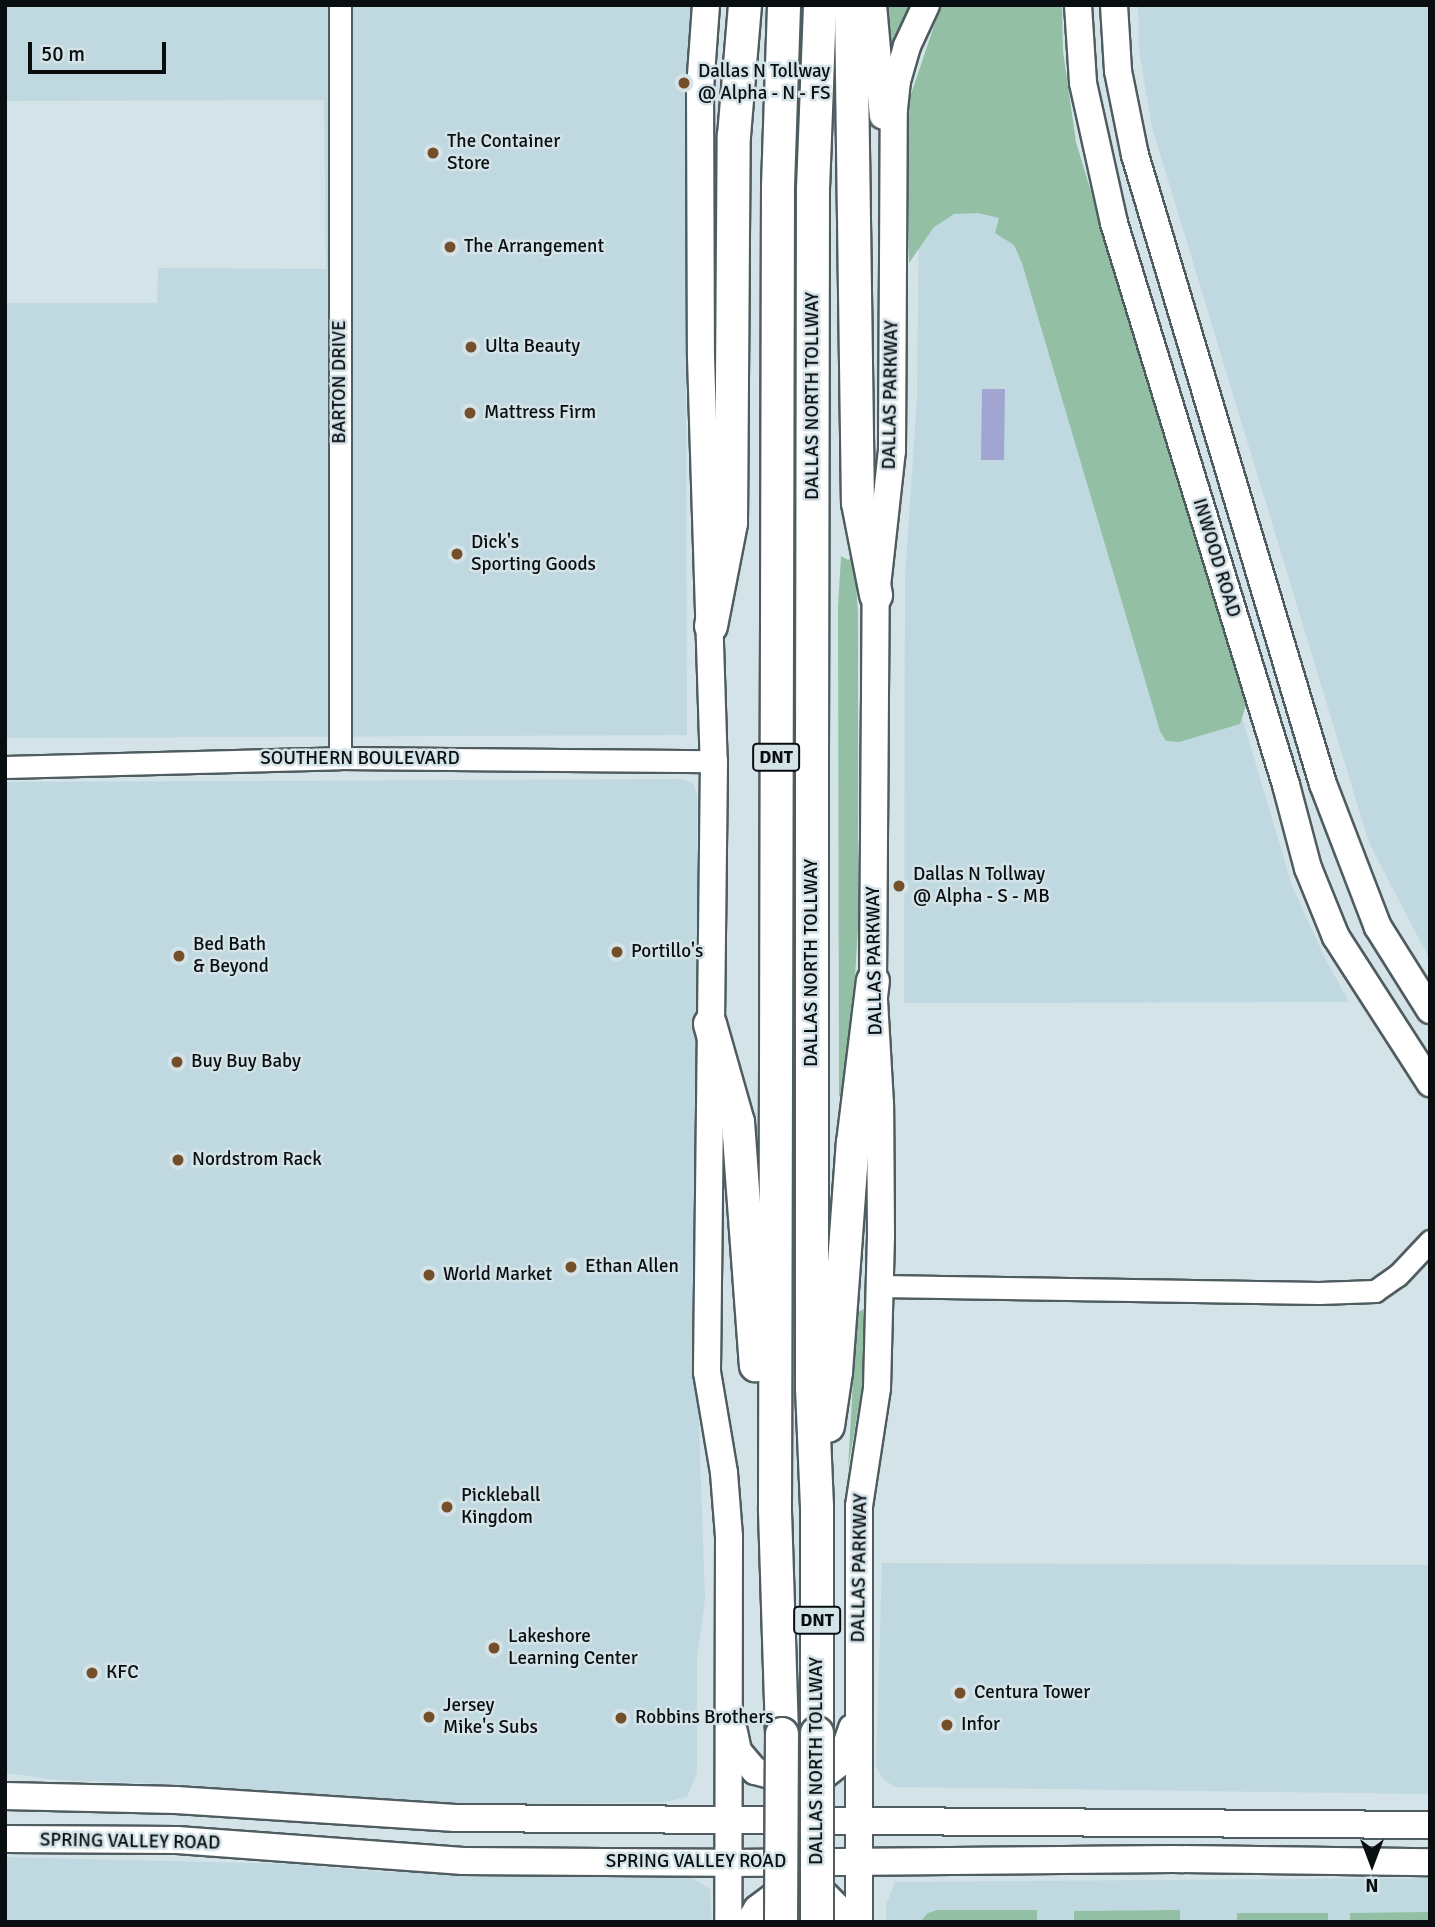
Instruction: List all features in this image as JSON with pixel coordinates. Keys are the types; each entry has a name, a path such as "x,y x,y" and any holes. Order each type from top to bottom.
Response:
{"highway":[{"path":"711,626 731,523 734,136 745,5"},
{"name":"DALLAS NORTH TOLLWAY","path":"781,1922 782,1734 775,1508 778,187 784,5"},
{"name":"DALLAS NORTH TOLLWAY","path":"817,1922 817,1507 812,1346 813,203 820,5"},
{"path":"851,5 858,503 876,595"},
{"path":"817,1507 835,1373 853,1143 873,981"},
{"path":"710,1024 738,1122 747,1206 760,1450 775,1508"}],"main road":[{"path":"706,5 700,88 699,180 701,358 714,761 707,1372 724,1473 728,1526 728,1922"},
{"path":"873,5 879,90 894,165"},
{"name":"DALLAS PARKWAY","path":"859,1922 859,1506 877,1388 880,1286 880,1104 873,981 876,595 892,451 897,81 907,46 926,5"},
{"name":"INWOOD ROAD","path":"1078,5 1083,83 1114,223 1308,867 1336,937 1359,978 1430,1083"},
{"name":"INWOOD ROAD","path":"1114,5 1118,71 1135,155 1323,784 1378,927 1430,1010"},
{"path":"1114,223 1151,212"},
{"path":"1269,733 1305,722"},
{"path":"730,1702 738,1751 746,1764 767,1776 789,1780 822,1777 840,1763 859,1702"},
{"path":"5,1796 176,1800 455,1818 1430,1825"},
{"path":"176,1800 177,1840"},
{"path":"455,1818 463,1861"},
{"name":"SPRING VALLEY ROAD","path":"5,1839 177,1840 463,1861 1430,1862"},
{"path":"1350,1860 1430,1847"},
{"path":"749,1922 757,1909 773,1897 802,1891 825,1895 852,1922"}],"street":[{"name":"BARTON DRIVE","path":"340,5 340,758"},
{"name":"SOUTHERN BOULEVARD","path":"5,767 340,758 714,761"},
{"path":"880,1286 1375,1292 1398,1275 1430,1241"}],"shaded area":[{"path":"5,5 693,5 685,88 687,735 5,738 5,303 157,303 158,268 326,269 324,100 5,101"},
{"path":"1138,5 1430,5 1430,960 1369,843 1152,127 1139,51"},
{"path":"1060,102 1292,886 1325,958 1349,1002 904,1003 905,577 917,398 920,105"},
{"path":"682,779 693,783 697,794 698,1396 705,1599 697,1657 697,1773 687,1797 666,1802 458,1805 358,1801 193,1785 59,1780 5,1773 5,782"},
{"path":"882,1563 1430,1565 1430,1794 895,1787 883,1779 876,1767"},
{"path":"5,1857 290,1864 386,1872 692,1878 710,1889 712,1922 5,1922"},
{"path":"1430,1878 1430,1922 886,1922 886,1905 895,1882"}],"green space":[{"path":"881,5 909,5 887,72"},
{"path":"941,5 1062,5 1063,51 1076,142 1246,705 1240,724 1179,742 1166,741 1160,731 1022,263 1014,245 995,233 999,218 978,213 954,214 934,227 909,263 907,106"},
{"path":"841,556 848,560 854,556 858,613 858,927 848,1095 839,1096 838,607"},
{"path":"865,1308 865,1370 848,1468 857,1313"},
{"path":"937,1910 1037,1910 1037,1922 920,1922 928,1913"},
{"path":"1180,1910 1180,1922 1074,1922 1074,1911"},
{"path":"1430,1912 1430,1922 1350,1922 1350,1913"},
{"path":"1237,1913 1328,1913 1328,1922 1237,1922"}],"water":[{"path":"982,389 1005,389 1004,460 981,460"}],"place":[{"name":"Dallas N Tollway @ Alpha - N - FS","path":"684,83"},
{"name":"The Container Store","path":"433,153"},
{"name":"The Arrangement","path":"450,247"},
{"name":"Ulta Beauty","path":"471,347"},
{"name":"Mattress Firm","path":"470,413"},
{"name":"Dick's Sporting Goods","path":"457,554"},
{"name":"Dallas N Tollway @ Alpha - S - MB","path":"899,886"},
{"name":"Portillo's","path":"617,952"},
{"name":"Bed Bath & Beyond","path":"179,956"},
{"name":"Buy Buy Baby","path":"177,1062"},
{"name":"Nordstrom Rack","path":"178,1160"},
{"name":"Ethan Allen","path":"571,1267"},
{"name":"World Market","path":"429,1275"},
{"name":"Pickleball Kingdom","path":"447,1507"},
{"name":"Lakeshore Learning Center","path":"494,1648"},
{"name":"KFC","path":"92,1673"},
{"name":"Centura Tower","path":"960,1693"},
{"name":"Jersey Mike's Subs","path":"429,1717"},
{"name":"Robbins Brothers","path":"621,1718"},
{"name":"Infor","path":"947,1725"}]}
